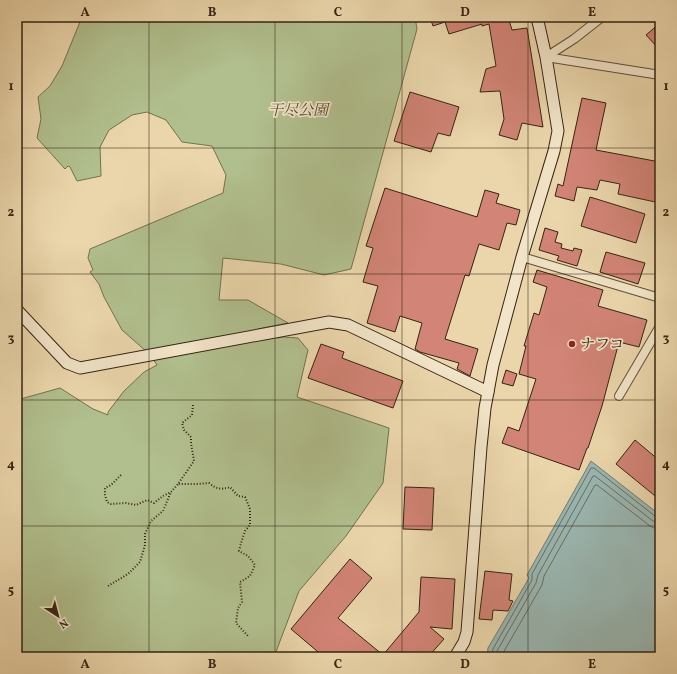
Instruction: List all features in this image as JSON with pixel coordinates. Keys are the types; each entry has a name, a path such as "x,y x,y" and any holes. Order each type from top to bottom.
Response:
{"street":[{"path":"454,657 464,642 467,632 481,447 485,408 493,365 522,256 554,151 558,131 546,57 537,17"},
{"path":"546,57 574,39 602,17"},
{"path":"546,57 660,75"},
{"path":"522,256 660,298"},
{"path":"17,310 67,363 80,368 329,322 348,325 488,392"},
{"path":"619,396 660,326"}],"path":[{"path":"108,586 128,574 140,562 145,545 145,534 151,521 163,511 171,492 194,461 191,448 191,437 184,430 182,423 192,415 193,405"},
{"path":"121,475 105,488 107,502 111,504 126,503 136,505 147,500 154,503 171,492"},
{"path":"178,484 209,483 215,488 230,487 238,496 245,497 250,509 250,525 245,531 240,551 248,556 255,565 250,576 240,582 242,602 238,608 236,623 248,636"}],"green space":[{"name":"干尽公園","path":"82,17 415,17 417,29 351,269 324,275 281,264 223,258 219,300 248,300 288,323 258,329 278,338 298,338 308,350 297,397 389,428 383,483 346,536 299,591 274,657 17,657 17,400 60,388 93,409 108,415 108,412 124,391 144,372 157,365 148,352 122,330 104,297 99,284 90,272 93,270 88,258 90,249 223,193 226,175 212,146 182,142 166,120 147,112 132,115 109,130 100,147 101,176 77,181 70,167 68,166 65,169 37,138 41,119 38,97 50,86 62,66"}],"water":[{"path":"591,461 660,515 660,657 487,657 488,648 529,578 527,575"}],"building":[{"path":"430,17 508,17 512,30 527,28 543,127 522,123 517,140 499,135 504,119 500,91 480,92 486,69 496,66 489,24 482,26 482,24 449,34 445,22 433,26"},
{"path":"660,23 660,50 646,35"},
{"path":"410,92 459,107 450,136 438,133 431,152 394,141"},
{"path":"582,98 606,103 596,150 660,162 660,203 618,194 620,184 600,180 597,190 577,187 574,201 555,196 558,184 563,186"},
{"path":"385,188 477,217 485,190 499,194 496,203 520,210 516,225 507,223 499,250 479,244 469,276 465,275 445,339 478,349 470,376 457,369 459,363 420,352 415,349 422,323 400,316 395,332 367,323 378,286 363,282 373,248 366,246"},
{"path":"590,197 645,214 636,243 581,226"},
{"path":"545,228 558,232 555,242 562,244 561,248 573,251 574,248 582,250 577,266 557,260 559,256 539,250"},
{"path":"606,252 645,263 638,284 600,272"},
{"path":"537,270 603,290 598,306 647,320 639,347 619,342 602,406 579,470 502,443 508,427 519,431 536,379 519,374 526,346 524,346 534,313 539,315 547,287 533,282"},
{"path":"321,344 344,352 342,358 403,381 393,408 308,378"},
{"path":"506,370 517,374 513,386 502,383"},
{"path":"635,440 660,461 660,500 616,464"},
{"path":"405,487 434,488 432,530 403,529"},
{"path":"350,559 372,578 338,618 383,655 419,612 421,577 455,579 452,629 430,627 444,639 428,657 324,657 291,629"},
{"path":"485,571 512,574 509,600 513,601 508,611 493,610 492,620 479,619"}],"place":[{"name":"ナフコ","path":"572,344"}]}
